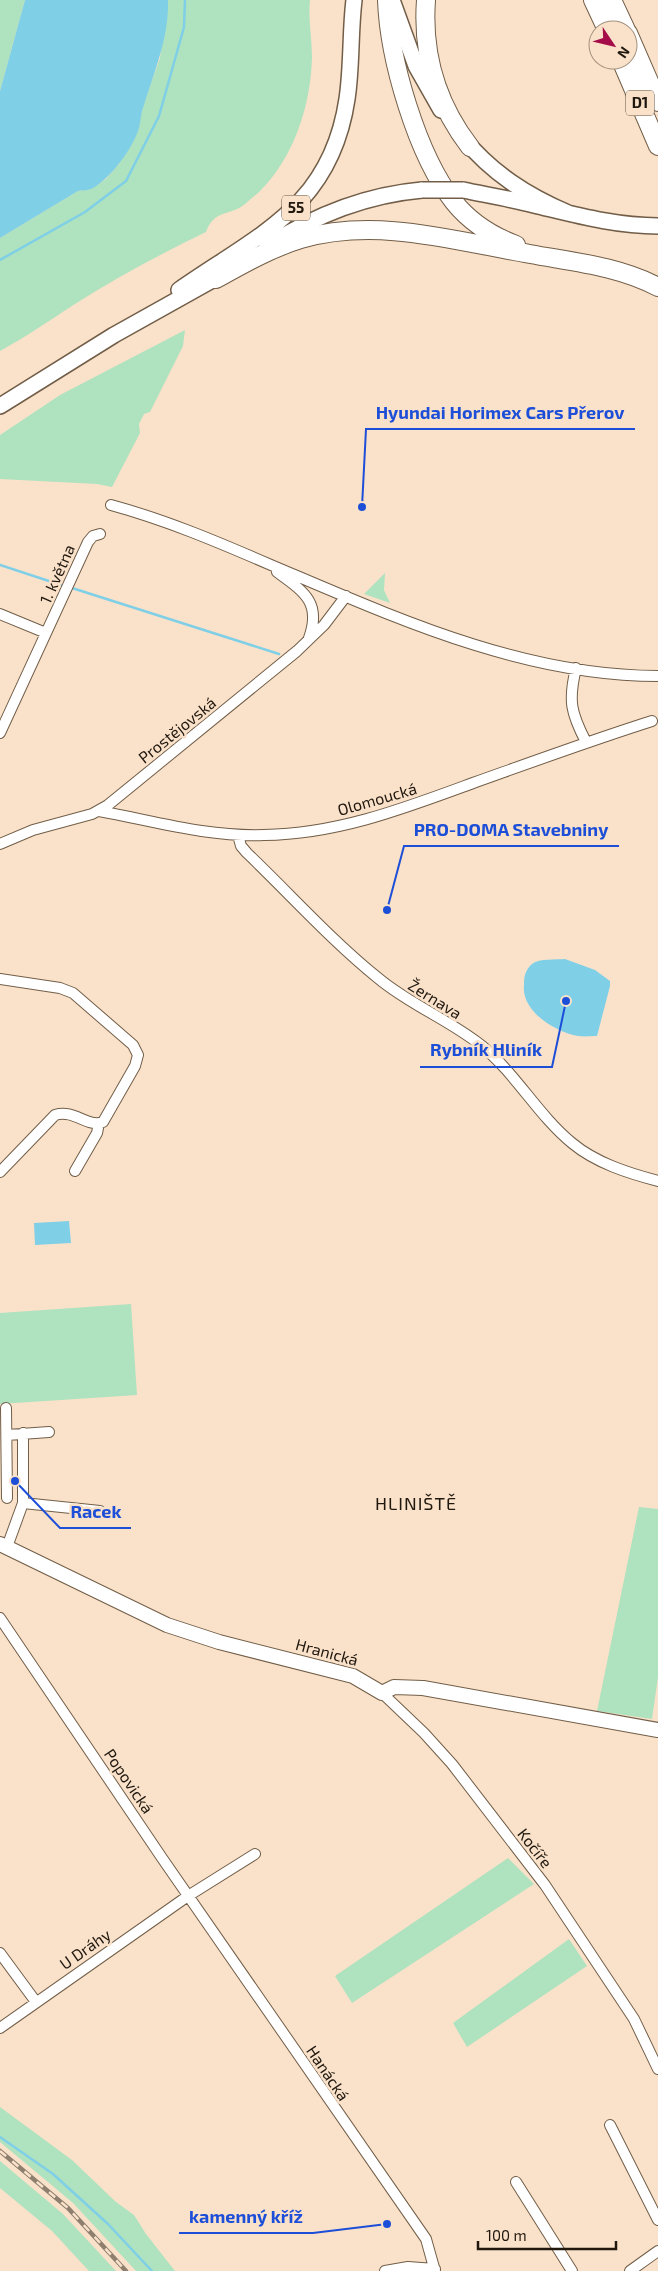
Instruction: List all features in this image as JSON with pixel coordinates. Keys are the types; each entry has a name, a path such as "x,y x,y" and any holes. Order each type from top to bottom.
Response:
{"highway":[{"path":"387,0 392,50 402,89 426,150 446,191 474,222 500,238 522,247 621,272 658,287"},
{"path":"426,0 427,45 432,74 448,112 470,147"},
{"path":"593,0 602,20"},
{"path":"612,0 621,20"},
{"name":"D1","path":"638,57 658,102"},
{"name":"D1","path":"625,70 658,146"},
{"path":"216,279 288,244 318,235 347,231 389,231 426,234 569,260"}],"main road":[{"name":"55","path":"0,406 114,335 209,269 271,230 298,205 314,186 334,150 345,110 354,0"},
{"name":"55","path":"392,0 409,49 428,90 470,147 493,169 514,185 568,213"},
{"name":"55","path":"114,335 216,279 295,229 327,212 371,198 422,190 463,190 597,221 652,226"},
{"name":"Hranická","path":"3,1546 167,1625 219,1642 353,1676 382,1693"},
{"path":"382,1693 394,1686 423,1688 658,1730"}],"street":[{"path":"111,505 166,522 346,596 486,648 576,668 611,673 658,676"},
{"name":"1. května","path":"0,732 88,542 93,536 100,534"},
{"path":"257,559 297,586 308,597 314,620 309,640"},
{"name":"Prostějovská","path":"0,844 33,830 99,811 134,785 309,640 333,614 346,596"},
{"path":"0,614 46,633"},
{"path":"576,668 571,705 573,717 586,742"},
{"name":"Olomoucká","path":"99,811 192,830 238,835 299,833 367,820 586,742 652,722"},
{"name":"Žernava","path":"238,835 241,846 247,853 367,969 406,999 470,1037 484,1048 502,1065 555,1127 571,1142 609,1164 658,1181"},
{"path":"0,979 60,988 73,993 136,1048 138,1055 135,1066 108,1115 99,1123 97,1133 75,1171"},
{"path":"0,1172 55,1115 70,1114 91,1123 99,1123"},
{"path":"6,1408 7,1498"},
{"path":"7,1435 48,1432"},
{"path":"3,1546 23,1503 23,1434"},
{"path":"23,1503 100,1511"},
{"name":"Popovická","path":"0,1618 188,1896"},
{"name":"Kočíře","path":"382,1693 424,1732 447,1758 545,1885 594,1957 644,2037 658,2069"},
{"path":"188,1896 255,1854"},
{"name":"U Dráhy","path":"0,2028 188,1896"},
{"name":"Hanácká","path":"188,1896 428,2243 435,2270"},
{"path":"0,1953 36,2002"},
{"path":"610,2124 658,2220"},
{"path":"516,2182 572,2271"},
{"path":"630,2271 658,2251"},
{"path":"385,2271 408,2267 435,2270"}],"green space":[{"path":"0,0 25,0 0,91"},
{"path":"168,0 310,0 311,75 304,112 291,147 282,163 259,192 241,207 216,217 206,232 107,284 0,351 0,238 78,191 91,189 106,179 119,164 138,129 143,106 160,58"},
{"path":"185,330 183,346 150,412 144,414 139,424 140,433 112,487 97,484 0,479 0,435 60,395"},
{"path":"385,573 384,590 390,603 364,594"},
{"path":"131,1304 137,1395 0,1404 0,1313"},
{"path":"639,1507 658,1509 658,1677 652,1719 597,1711"},
{"path":"508,1858 534,1884 352,2003 335,1976"},
{"path":"569,1939 587,1966 467,2047 453,2023"},
{"path":"0,2107 72,2160 116,2202 134,2215 146,2234 175,2271 136,2271 73,2203 0,2142"},
{"path":"0,2161 63,2214 116,2271 89,2271 52,2231 0,2188"}],"water":[{"path":"25,0 168,0 168,14 164,40 143,108 139,128 132,144 114,170 93,188 78,191 0,238 0,91"},
{"path":"565,959 595,970 610,981 597,1036 578,1036 559,1030 541,1019 528,1003 524,982 525,974 530,966 539,961"},
{"path":"69,1221 71,1243 35,1245 34,1223"}],"waterway":[{"path":"0,260 85,212 126,181 159,116 184,27 185,0"},
{"path":"0,565 61,585"},
{"path":"72,588 279,654"},
{"path":"0,2137 53,2174 108,2224 152,2271"}],"railway":[{"path":"0,2151 68,2208 126,2271"}],"place":[{"name":"Hyundai Horimex Cars Přerov","path":"362,507"},
{"name":"PRO-DOMA Stavebniny","path":"387,910"},
{"name":"Rybník Hliník","path":"566,1001"},
{"name":"Racek","path":"15,1481"},
{"name":"kamenný kříž","path":"387,2224"}],"district":[{"name":"HLINIŠTĚ","path":"416,1504"}]}
